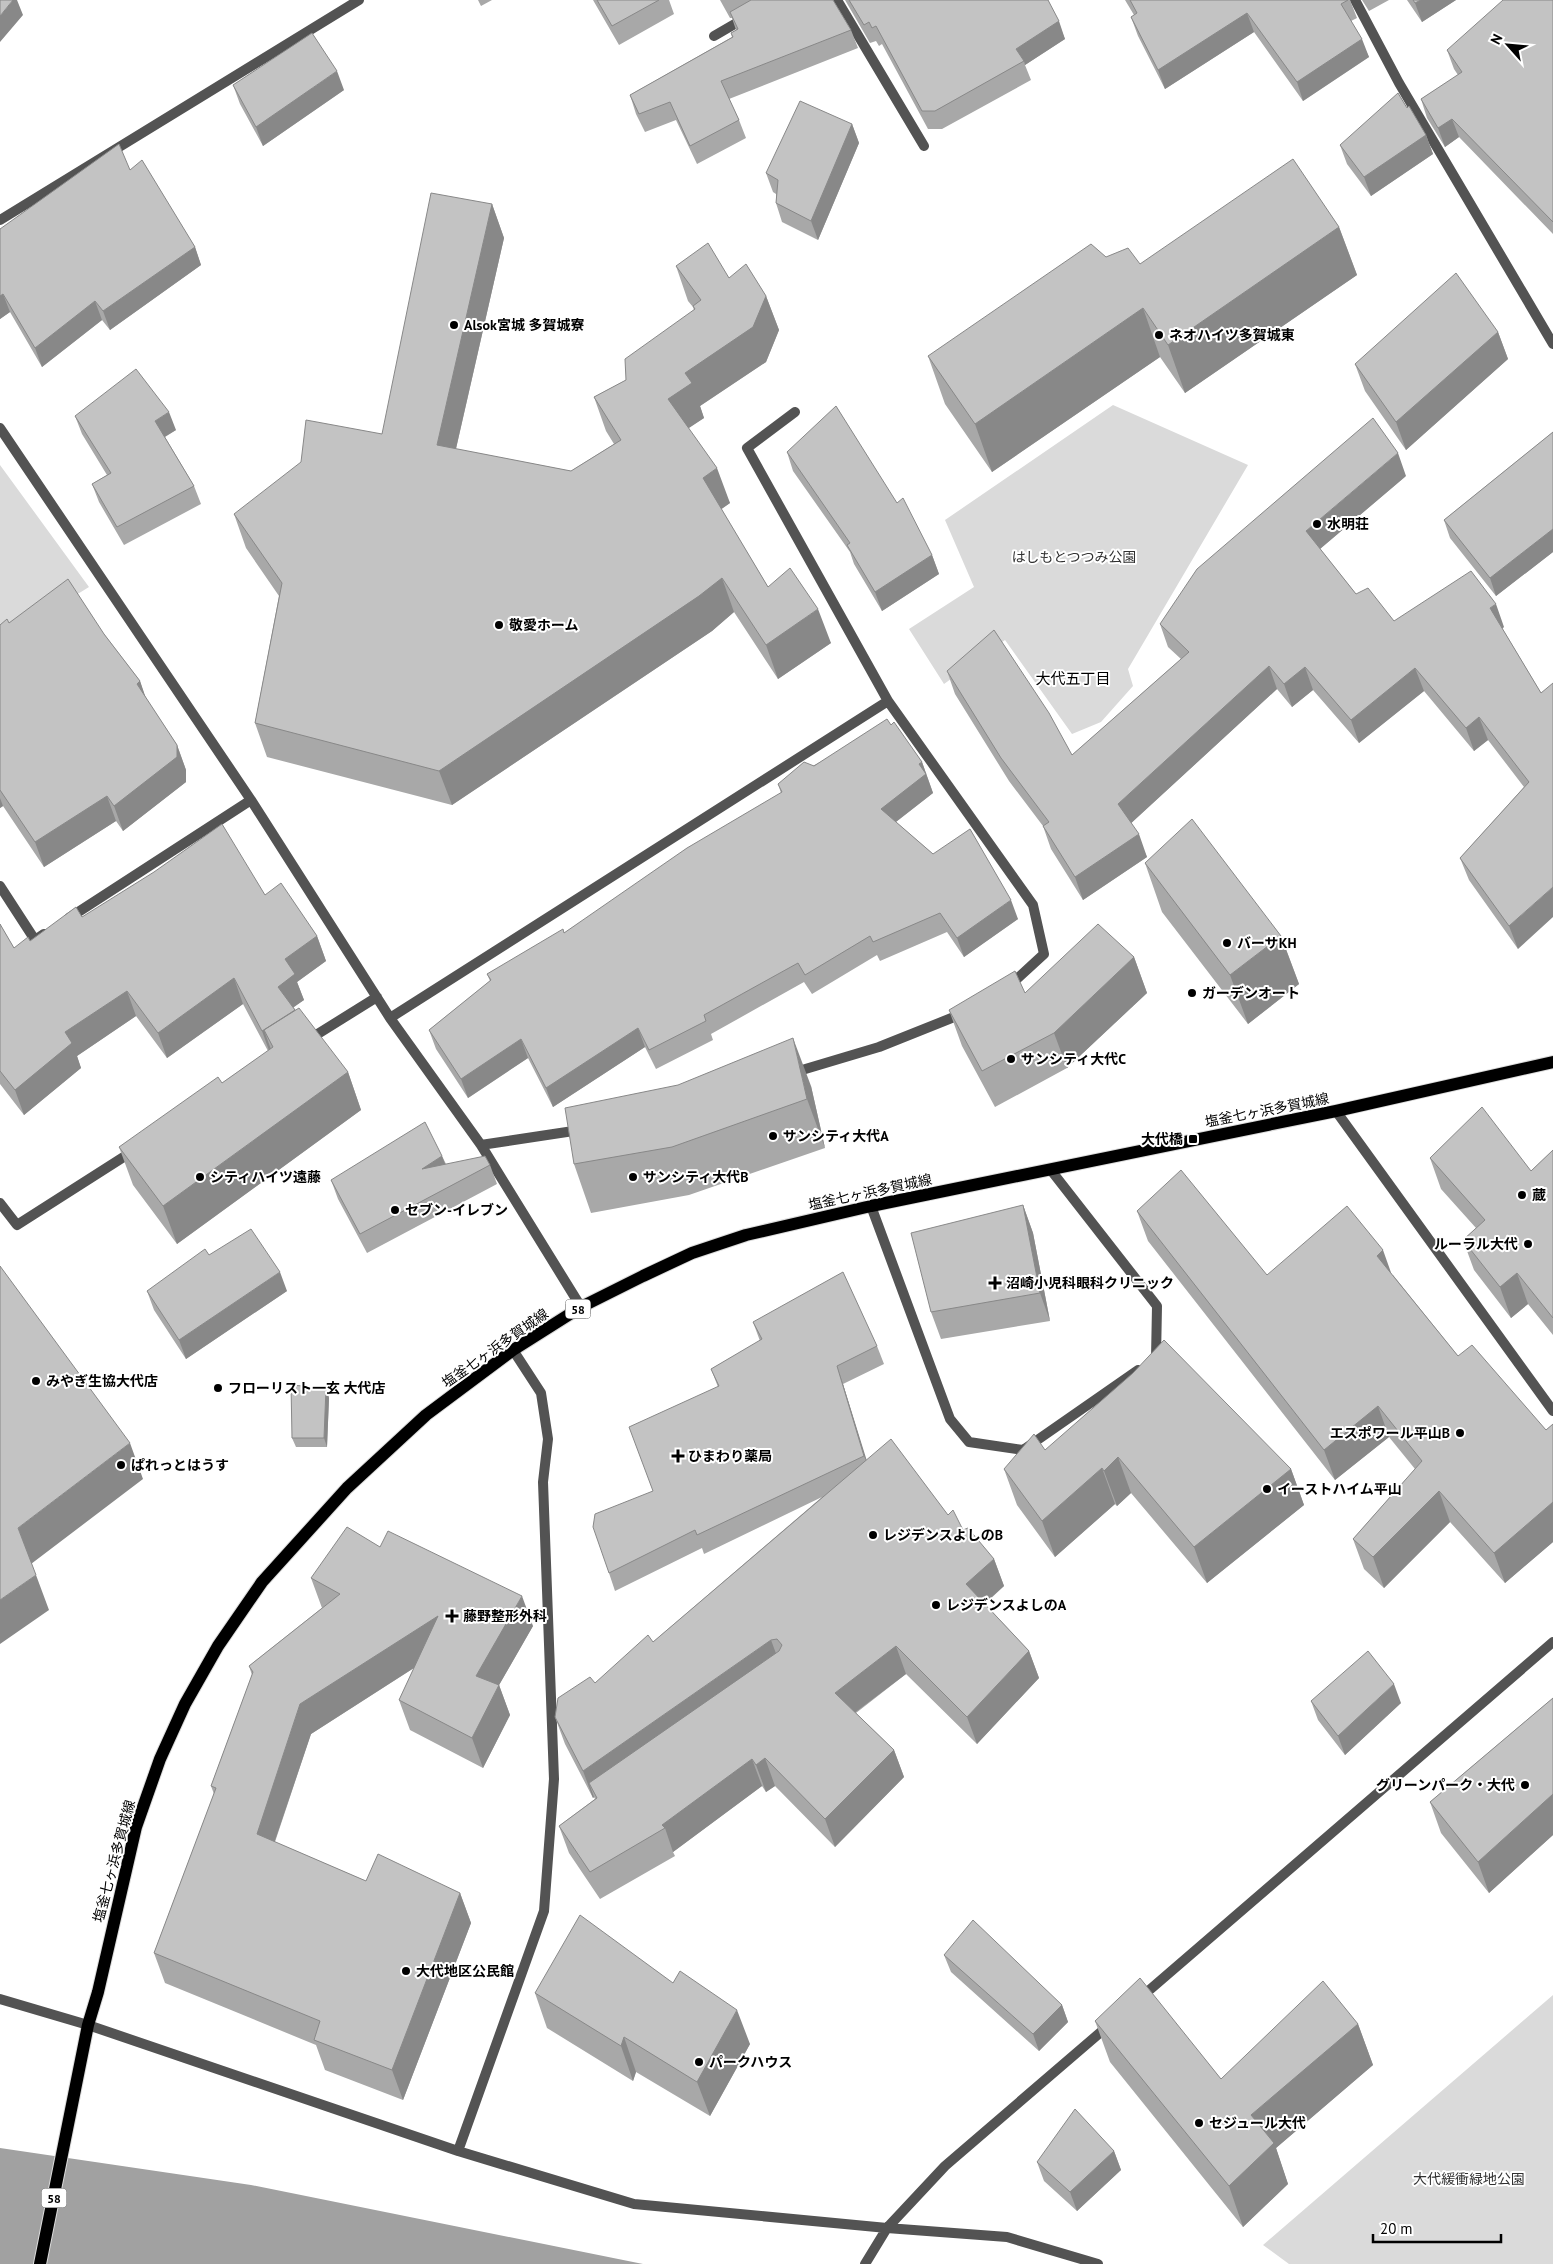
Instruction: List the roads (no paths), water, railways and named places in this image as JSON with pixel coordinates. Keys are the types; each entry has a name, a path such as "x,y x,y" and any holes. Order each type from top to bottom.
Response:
{"main road":[{"name":"塩釜七ヶ浜多賀城線","path":"40,2264 88,2025 98,1992 136,1827 164,1751 185,1704 218,1646 262,1582 347,1488 426,1415 513,1350 581,1308 692,1253 746,1235 871,1206 1336,1111 1553,1062"}],"street":[{"path":"0,220 359,0"},
{"path":"837,0 924,146"},
{"path":"1355,0 1399,83 1553,344"},
{"path":"714,36 752,14"},
{"path":"795,412 747,448 888,701 1033,905 1044,954 999,996"},
{"path":"0,428 251,800 390,1018 481,1145 581,1308"},
{"path":"390,1018 888,701"},
{"path":"0,886 35,940 251,800"},
{"path":"301,1045 376,997"},
{"path":"786,1075 879,1047 975,1009"},
{"path":"1336,1111 1553,1411"},
{"path":"481,1145 587,1128"},
{"path":"0,1203 17,1225 142,1146"},
{"path":"871,1206 950,1419 969,1442 1023,1450 1156,1358 1157,1306 1050,1169"},
{"path":"458,2151 544,1911 554,1833 554,1779 543,1482 548,1439 541,1393 513,1350"},
{"path":"1133,2004 1553,1642"},
{"path":"0,1999 88,2025 458,2151 634,2204 887,2228 1007,2237 1098,2264"},
{"path":"865,2264 887,2228 945,2166 1118,2017"}],"place":[{"name":"Alsok宮城 多賀城寮","path":"454,325"},
{"name":"ネオハイツ多賀城東","path":"1159,335"},
{"name":"水明荘","path":"1317,524"},
{"name":"敬愛ホーム","path":"499,625"},
{"name":"バーサKH","path":"1227,943"},
{"name":"ガーデンオート","path":"1192,993"},
{"name":"サンシティ大代C","path":"1011,1059"},
{"name":"サンシティ大代A","path":"773,1136"},
{"name":"大代橋","path":"1193,1139"},
{"name":"シティハイツ遠藤","path":"200,1177"},
{"name":"サンシティ大代B","path":"633,1177"},
{"name":"蔵","path":"1522,1195"},
{"name":"セブン-イレブン","path":"395,1210"},
{"name":"ルーラル大代","path":"1528,1244"},
{"name":"沼崎小児科眼科クリニック","path":"995,1283"},
{"name":"みやぎ生協大代店","path":"36,1381"},
{"name":"フローリスト一玄 大代店","path":"218,1388"},
{"name":"エスポワール平山B","path":"1460,1433"},
{"name":"ひまわり薬局","path":"678,1456"},
{"name":"ぱれっとはうす","path":"121,1465"},
{"name":"イーストハイム平山","path":"1267,1489"},
{"name":"レジデンスよしのB","path":"873,1535"},
{"name":"レジデンスよしのA","path":"936,1605"},
{"name":"藤野整形外科","path":"452,1616"},
{"name":"グリーンパーク・大代","path":"1525,1785"},
{"name":"大代地区公民館","path":"406,1971"},
{"name":"パークハウス","path":"699,2062"},
{"name":"セジュール大代","path":"1199,2123"}],"district":[{"name":"大代五丁目","path":"1073,678"}],"park label":[{"name":"はしもとつつみ公園","path":"1074,557"},
{"name":"大代緩衝緑地公園","path":"1469,2179"}]}
